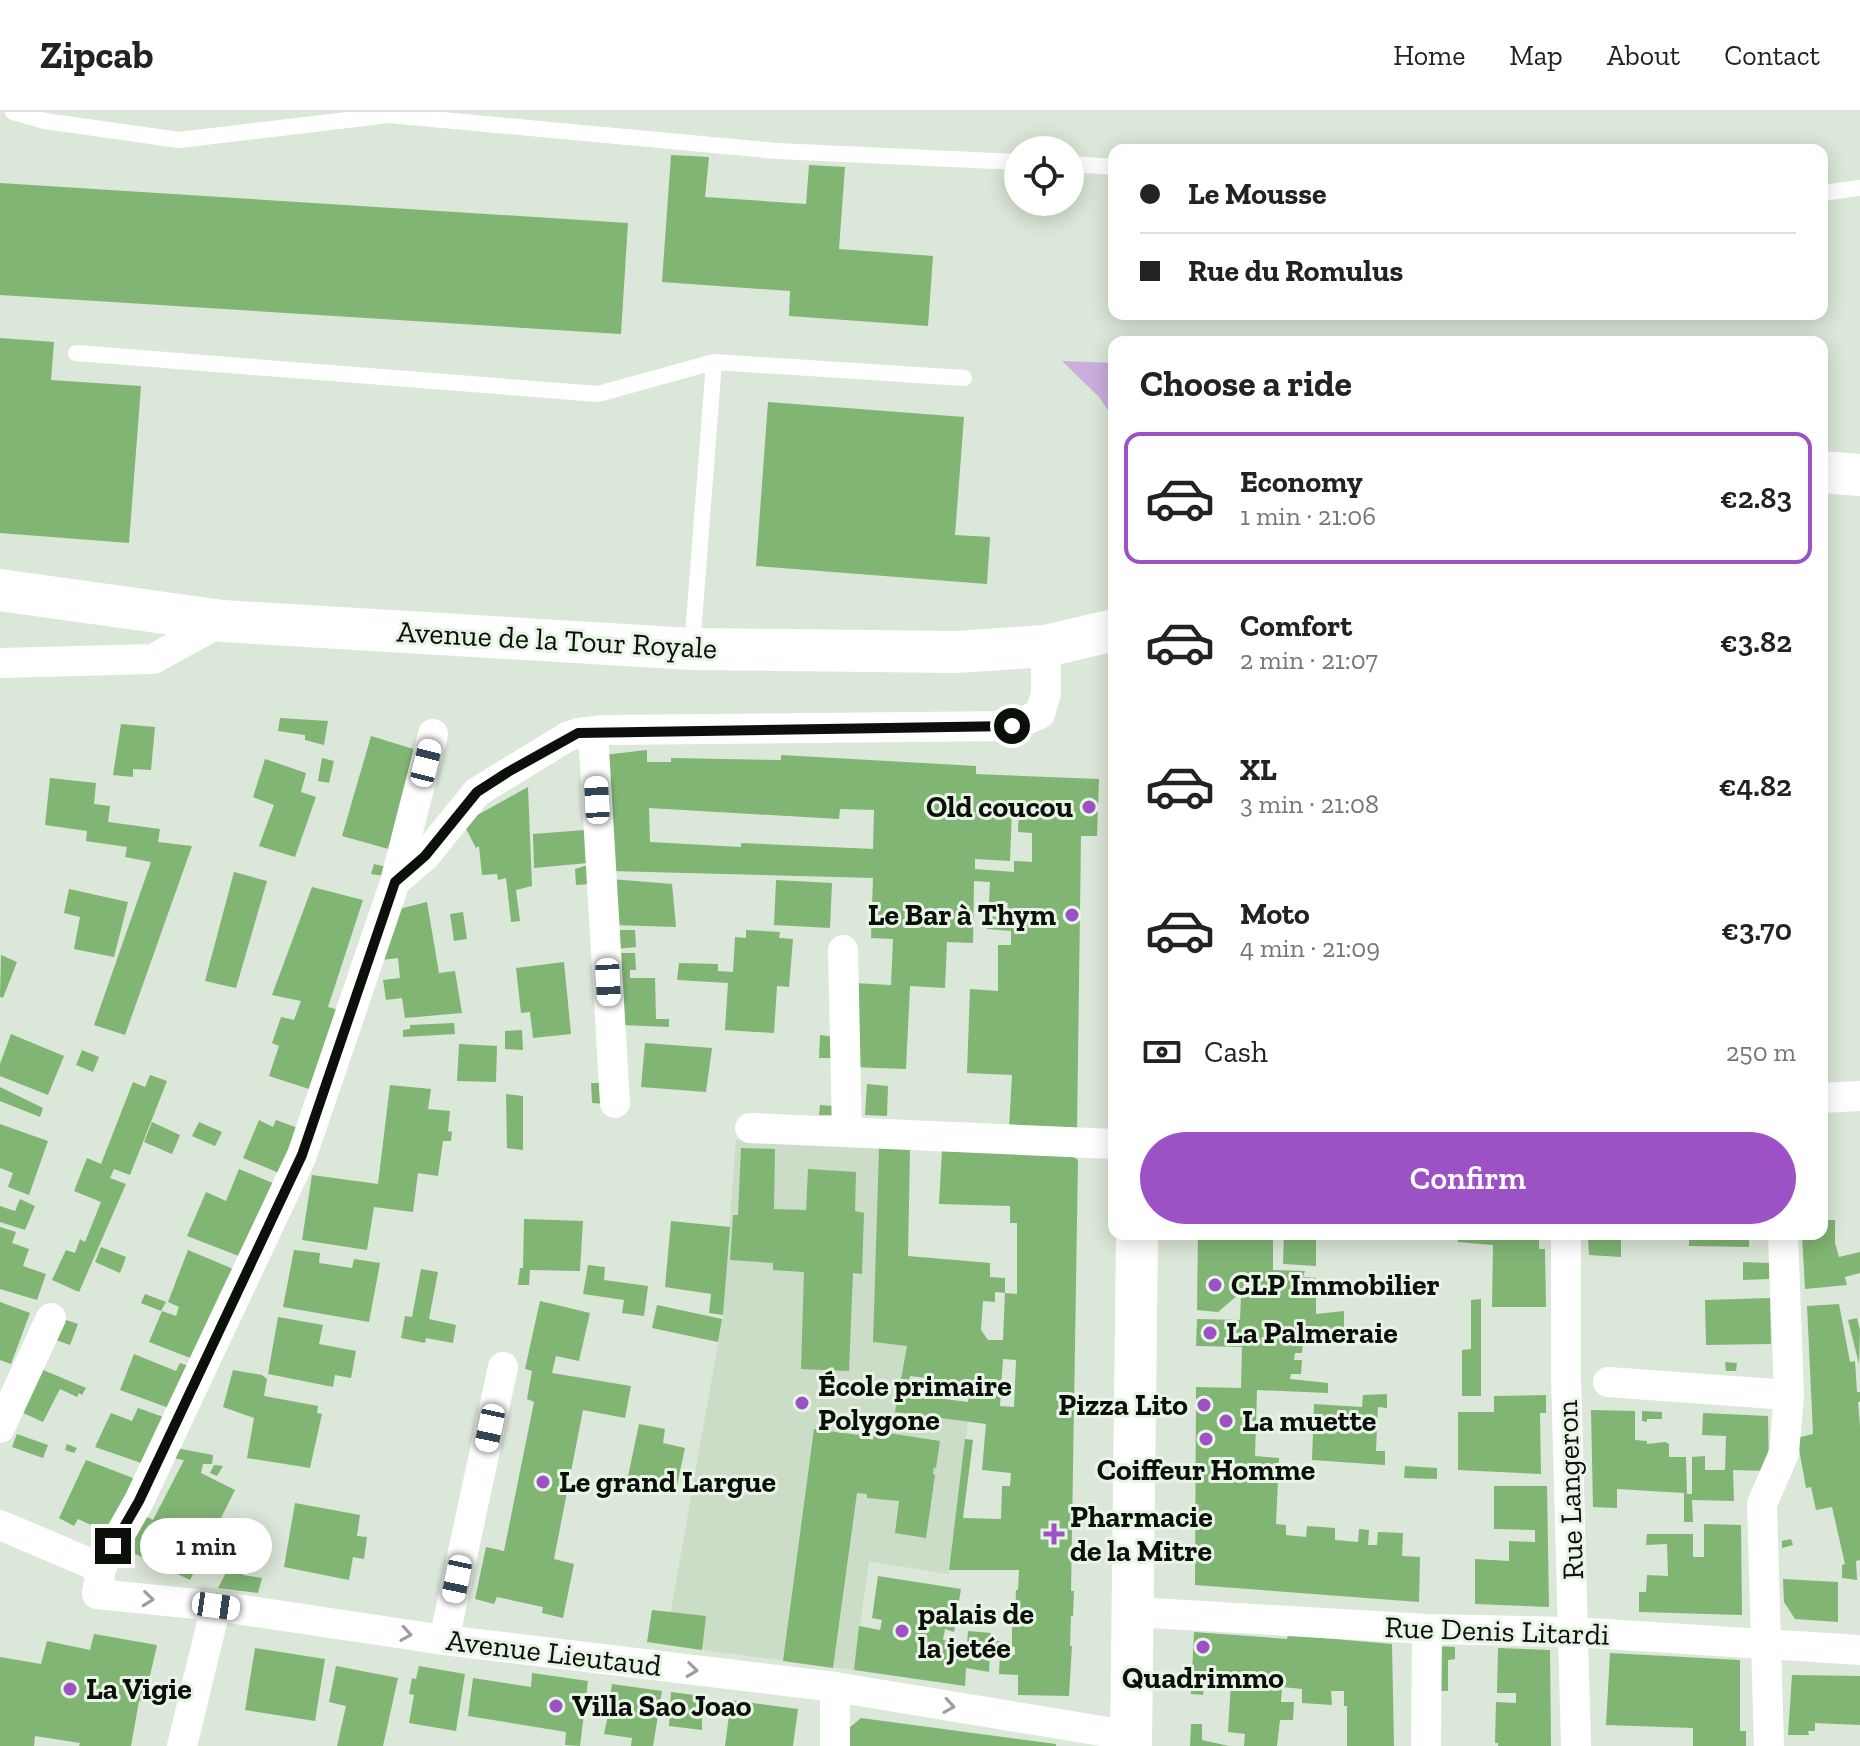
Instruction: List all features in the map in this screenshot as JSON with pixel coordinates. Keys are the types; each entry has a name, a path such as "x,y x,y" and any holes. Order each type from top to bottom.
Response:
{"street":[{"path":"1828,472 1860,475"},
{"name":"Avenue de la Tour Royale","path":"0,590 222,621 692,649 956,652 1046,646 1108,631"},
{"path":"0,663 153,659 222,621"},
{"path":"395,882 425,856 477,792 508,772 586,732 1012,726 1040,714 1046,693 1046,646"},
{"path":"586,732 615,1103"},
{"path":"0,1525 101,1568 139,1501 302,1155 395,882 433,734"},
{"path":"843,950 847,1132"},
{"path":"1828,1098 1860,1096"},
{"path":"750,1128 1108,1144"},
{"path":"1132,1741 1137,1240"},
{"name":"Rue Langeron","path":"1566,1240 1566,1376 1576,1746"},
{"path":"1769,1746 1762,1504 1784,1453 1789,1395 1783,1240"},
{"path":"0,1428 51,1318"},
{"path":"444,1640 503,1367"},
{"path":"1608,1382 1789,1395"},
{"name":"Avenue Lieutaud","path":"101,1568 97,1594 216,1606 444,1640 835,1687 1132,1741"},
{"path":"182,1746 216,1606"},
{"name":"Rue Denis Litardi","path":"1134,1612 1427,1629 1574,1632 1860,1650"},
{"path":"1426,1746 1427,1629"},
{"path":"835,1687 835,1746"}],"lane":[{"path":"13,112 45,121 179,140 389,115 777,151 1004,161"},
{"path":"1084,165 1108,167"},
{"path":"1828,192 1860,188"},
{"path":"76,353 598,394 714,362 964,378"},
{"path":"692,649 714,362"}],"shaded area":[{"path":"1062,361 1108,363 1108,411 1100,398"},
{"name":"École primaire Polygone","path":"736,1139 879,1147 873,1342 907,1346 896,1411 968,1422 948,1574 869,1561 854,1670 665,1645 723,1315"}],"building":[{"path":"671,155 709,157 705,197 806,204 809,165 845,167 839,249 933,256 928,326 789,316 790,291 662,282"},
{"path":"0,183 628,223 621,334 0,295"},
{"path":"0,338 54,342 51,380 141,386 129,543 0,533"},
{"path":"768,402 964,417 955,535 990,537 987,584 756,566"},
{"path":"280,718 328,721 324,745 305,740 305,735 278,731"},
{"path":"121,724 155,727 151,770 133,769 133,777 113,775"},
{"path":"371,736 420,751 392,850 342,836"},
{"path":"647,750 647,762 671,762 671,758 781,760 781,755 976,766 976,774 1099,779 1097,836 1081,836 1077,1132 1009,1129 1012,1075 967,1073 970,989 998,991 998,945 1011,945 1011,931 987,929 988,916 999,917 999,910 1007,911 1008,903 989,902 990,882 974,881 973,943 947,942 945,988 910,986 906,1069 851,1067 854,983 891,985 893,939 871,938 873,878 610,871 603,755","holes":["649,808 839,819 840,809 874,810 873,849 650,842","1012,808 1019,808 1018,832 1032,833 1032,862 1014,861 1014,872 975,869 975,859 1010,861"]},
{"path":"322,758 334,761 329,783 318,781"},
{"path":"265,759 306,773 301,792 316,797 295,857 259,846 274,805 253,797"},
{"path":"50,778 96,783 94,804 110,806 108,822 160,829 158,842 192,846 125,1035 94,1025 151,862 125,857 127,847 86,841 87,831 45,825"},
{"path":"528,787 532,886 516,890 520,921 511,922 506,878 498,880 497,874 482,875 479,846 476,848 463,823"},
{"path":"585,830 588,863 534,868 533,834"},
{"path":"374,864 387,867 385,876 371,874"},
{"path":"588,865 589,884 576,885 575,869"},
{"path":"234,872 267,881 236,988 205,981"},
{"path":"611,879 672,884 676,927 614,925"},
{"path":"776,880 832,883 830,928 774,925"},
{"path":"312,887 363,900 328,1007 339,1010 309,1089 269,1076 279,1046 272,1043 281,1017 294,1020 301,1001 272,995"},
{"path":"69,889 128,902 114,957 74,949 80,917 64,913"},
{"path":"427,902 439,973 455,971 462,1013 405,1018 402,998 386,1000 383,980 400,978 398,958 374,961 391,911"},
{"path":"463,912 467,939 454,941 450,914"},
{"path":"614,930 635,930 636,947 616,949"},
{"path":"746,930 780,932 779,938 793,939 789,987 777,986 774,1033 725,1030 728,983 677,980 679,963 718,964 718,971 733,972 735,937 746,938"},
{"path":"616,953 635,953 636,970 630,970 630,978 655,978 656,1019 669,1019 669,1027 622,1025"},
{"path":"1,955 17,962 3,998 0,997"},
{"path":"564,962 571,1034 533,1038 530,1012 521,1013 516,968"},
{"path":"454,1023 455,1034 403,1037 403,1030 410,1029 410,1025"},
{"path":"522,1030 523,1050 505,1049 505,1031"},
{"path":"11,1034 64,1056 48,1095 0,1076 0,1064"},
{"path":"820,1035 836,1037 835,1058 819,1058"},
{"path":"645,1043 712,1048 706,1092 641,1087"},
{"path":"459,1044 497,1046 496,1082 457,1081"},
{"path":"82,1050 99,1057 93,1072 76,1065"},
{"path":"150,1075 167,1081 130,1175 114,1169 110,1178 126,1184 79,1292 52,1280 66,1250 75,1253 80,1239 85,1242 101,1202 74,1191 87,1158 101,1164 133,1082 145,1087"},
{"path":"591,1083 604,1083 606,1104 592,1103"},
{"path":"867,1084 888,1086 887,1116 865,1115"},
{"path":"390,1085 431,1089 428,1109 450,1111 448,1131 452,1132 451,1141 443,1141 438,1176 418,1173 413,1212 374,1207 367,1250 302,1240 312,1175 378,1184"},
{"path":"0,1087 43,1108 40,1117 0,1101"},
{"path":"506,1094 523,1096 523,1150 507,1148"},
{"path":"820,1105 833,1106 832,1115 819,1115"},
{"path":"259,1120 273,1127 276,1120 298,1128 279,1173 243,1158"},
{"path":"152,1122 180,1135 172,1154 144,1142"},
{"path":"199,1122 222,1132 215,1146 192,1136"},
{"path":"0,1124 48,1141 29,1195 8,1187 13,1173 0,1168"},
{"path":"879,1147 910,1149 908,1256 990,1263 990,1277 1005,1278 1005,1293 1017,1294 1017,1223 1010,1223 1010,1206 939,1204 942,1150 1067,1152 1078,1160 1071,1591 1074,1591 1069,1696 1018,1695 1018,1675 999,1674 1000,1654 990,1653 989,1672 966,1668 965,1686 854,1670 859,1626 880,1630 882,1620 872,1618 878,1576 961,1589 954,1632 945,1629 943,1640 967,1644 968,1631 991,1633 990,1640 1009,1642 1008,1655 1015,1655 1012,1619 1015,1619 1019,1570 949,1570 965,1439 973,1440 963,1518 1001,1519 1002,1486 1010,1486 1011,1473 982,1470 986,1424 895,1412 907,1346 873,1342","holes":["995,1292 1005,1293 1003,1340 988,1340 981,1330 983,1301 995,1302","1003,1359 1016,1360 1014,1407 1000,1406","910,1376 972,1384 968,1402 906,1394"]},
{"path":"741,1148 775,1149 774,1209 806,1210 808,1169 856,1172 855,1211 864,1213 862,1274 853,1273 849,1371 801,1369 804,1272 773,1270 773,1263 730,1260 733,1215 738,1215"},
{"path":"239,1169 275,1184 244,1258 187,1236 206,1192 226,1201"},
{"path":"20,1199 35,1206 25,1230 0,1222 0,1206 15,1211"},
{"path":"524,1219 583,1221 580,1271 530,1270 529,1285 518,1285 520,1268 523,1268"},
{"path":"1828,1220 1835,1220 1835,1243 1839,1257 1860,1252 1860,1273 1845,1277 1847,1285 1805,1289 1802,1240 1828,1240"},
{"path":"671,1221 730,1227 723,1315 709,1313 711,1294 665,1287"},
{"path":"0,1227 16,1232 12,1243 29,1249 23,1266 46,1274 37,1300 0,1289"},
{"path":"1198,1240 1273,1240 1273,1270 1305,1271 1303,1277 1316,1278 1316,1314 1344,1311 1344,1343 1303,1341 1302,1353 1295,1353 1294,1360 1302,1360 1301,1374 1291,1374 1290,1379 1328,1383 1328,1393 1257,1390 1255,1456 1279,1458 1276,1524 1286,1525 1286,1535 1306,1537 1307,1526 1335,1528 1335,1540 1358,1542 1359,1529 1369,1530 1368,1545 1377,1545 1378,1532 1403,1533 1402,1556 1420,1557 1419,1602 1195,1585 1196,1387 1241,1388 1242,1347 1196,1346 1197,1319 1240,1320 1241,1295 1218,1312 1197,1310"},
{"path":"1284,1240 1316,1240 1316,1266 1283,1264"},
{"path":"1539,1240 1539,1249 1545,1249 1546,1307 1492,1307 1493,1245 1458,1242"},
{"path":"1588,1240 1621,1240 1621,1257 1589,1255"},
{"path":"1689,1240 1749,1240 1749,1247 1689,1246"},
{"path":"101,1247 126,1257 120,1273 95,1262"},
{"path":"188,1250 238,1271 198,1361 149,1342 162,1311 176,1316 179,1307 168,1302"},
{"path":"294,1250 320,1253 319,1263 352,1268 354,1259 380,1263 369,1322 283,1307"},
{"path":"1743,1262 1769,1263 1769,1279 1743,1280"},
{"path":"588,1265 605,1267 604,1280 648,1286 644,1316 622,1313 624,1300 583,1294"},
{"path":"421,1269 438,1272 429,1319 456,1325 453,1343 426,1338 425,1343 401,1338 405,1316 412,1317"},
{"path":"145,1294 166,1302 161,1311 141,1303"},
{"path":"1770,1298 1771,1344 1706,1345 1705,1300"},
{"path":"1481,1299 1481,1396 1462,1396 1462,1350 1471,1349 1471,1300"},
{"name":"Le grand Largue","path":"540,1301 590,1313 579,1361 556,1356 552,1373 631,1386 625,1418 583,1410 554,1559 574,1564 563,1618 542,1613 543,1607 497,1597 494,1604 475,1599 486,1547 504,1551 534,1402 527,1399 532,1371 525,1369"},
{"path":"0,1302 30,1313 11,1364 0,1360"},
{"path":"1839,1304 1850,1362 1855,1361 1857,1392 1860,1392 1860,1560 1856,1561 1857,1580 1842,1578 1842,1565 1845,1564 1832,1507 1816,1510 1811,1487 1806,1488 1797,1438 1813,1434 1807,1306"},
{"path":"657,1305 722,1319 718,1342 652,1328"},
{"path":"278,1317 323,1325 319,1344 356,1351 351,1378 335,1375 333,1387 268,1374"},
{"path":"1857,1318 1860,1330 1859,1364 1848,1320"},
{"path":"66,1320 78,1324 70,1345 56,1340"},
{"path":"134,1354 176,1371 180,1363 194,1368 174,1410 120,1390"},
{"path":"1725,1362 1737,1363 1736,1371 1726,1371"},
{"path":"41,1369 86,1388 77,1397 60,1389 43,1422 21,1412"},
{"path":"233,1370 262,1375 267,1379 264,1396 318,1406 317,1413 322,1414 310,1468 247,1458 254,1418 223,1407"},
{"path":"1387,1394 1387,1408 1378,1407 1376,1451 1385,1451 1385,1465 1312,1460 1314,1404 1362,1407 1363,1395"},
{"path":"1546,1395 1546,1413 1540,1413 1541,1474 1458,1470 1458,1412 1494,1412 1494,1396"},
{"path":"138,1408 169,1419 147,1465 95,1447 111,1413 132,1421"},
{"path":"1591,1410 1635,1411 1635,1440 1647,1441 1647,1444 1665,1442 1669,1444 1669,1457 1686,1457 1687,1494 1692,1494 1692,1457 1705,1456 1705,1470 1725,1470 1726,1436 1702,1435 1703,1413 1768,1416 1769,1471 1733,1470 1734,1501 1692,1500 1693,1522 1684,1522 1684,1493 1617,1489 1617,1508 1593,1507"},
{"path":"1642,1411 1662,1412 1662,1419 1642,1421"},
{"path":"639,1424 665,1429 663,1443 685,1448 676,1490 627,1481"},
{"path":"814,1429 865,1436 873,1440 875,1431 940,1441 926,1538 895,1533 899,1501 867,1498 867,1494 857,1493 833,1668 783,1661"},
{"path":"17,1434 48,1445 43,1458 12,1447"},
{"path":"67,1444 77,1448 74,1453 65,1450"},
{"path":"176,1448 213,1455 212,1464 203,1464 201,1473 235,1490 190,1580 125,1549 143,1515 153,1520 184,1460 172,1458"},
{"path":"86,1460 141,1481 112,1535 78,1519 74,1526 59,1518"},
{"path":"214,1465 223,1466 217,1476 210,1473"},
{"path":"1405,1466 1437,1468 1437,1479 1404,1478"},
{"path":"1494,1486 1547,1486 1549,1607 1475,1604 1475,1559 1509,1561 1509,1541 1535,1542 1535,1530 1494,1529"},
{"path":"295,1503 360,1515 357,1536 367,1537 364,1559 353,1557 349,1580 284,1567"},
{"path":"1704,1524 1741,1525 1742,1615 1639,1612 1639,1592 1646,1592 1647,1575 1668,1576 1667,1544 1646,1545 1647,1534 1693,1534 1693,1557 1704,1557"},
{"path":"1791,1539 1793,1545 1782,1548 1782,1541"},
{"path":"232,1561 249,1564 243,1575 262,1578 258,1593 218,1588"},
{"path":"1783,1579 1838,1582 1838,1622 1795,1619 1784,1602"},
{"path":"652,1610 706,1616 702,1650 647,1642"},
{"path":"1194,1632 1287,1639 1288,1635 1392,1644 1394,1746 1347,1746 1344,1691 1331,1691 1332,1705 1302,1703 1302,1689 1282,1687 1281,1702 1294,1702 1293,1720 1280,1720 1277,1746 1244,1746 1245,1734 1228,1732 1231,1683 1205,1681 1203,1695 1191,1694"},
{"name":"La Vigie","path":"94,1634 157,1645 144,1702 139,1701 131,1746 79,1746 80,1743 35,1736 34,1746 0,1746 0,1657 41,1664 47,1641 90,1650"},
{"path":"1435,1646 1455,1647 1455,1659 1448,1660 1448,1691 1435,1691"},
{"path":"255,1648 325,1659 315,1721 245,1710"},
{"path":"1498,1648 1550,1650 1551,1746 1498,1746 1495,1743 1496,1702 1516,1703 1516,1693 1497,1693"},
{"path":"1610,1653 1740,1660 1740,1731 1746,1731 1746,1746 1693,1746 1693,1728 1606,1725"},
{"path":"336,1666 398,1678 383,1746 337,1746 346,1706 329,1702"},
{"path":"419,1666 465,1674 456,1731 409,1723 414,1695 409,1694 412,1678 416,1679"},
{"path":"532,1673 588,1681 580,1746 565,1745 566,1732 468,1716 473,1678 531,1687"},
{"path":"1792,1675 1860,1676 1860,1725 1815,1723 1815,1731 1808,1731 1809,1735 1788,1735"},
{"path":"612,1684 662,1691 653,1746 631,1746 632,1738 604,1734 608,1715 600,1713 603,1695 610,1696"},
{"path":"671,1692 702,1696 702,1730 669,1726"},
{"path":"731,1700 798,1709 793,1746 725,1746"},
{"path":"861,1718 1056,1746 848,1746 849,1728"},
{"path":"1191,1724 1202,1724 1202,1740 1229,1746 1190,1746"}],"place":[{"name":"Old coucou","path":"1089,807"},
{"name":"Le Bar à Thym","path":"1072,915"},
{"name":"CLP Immobilier","path":"1215,1285"},
{"name":"La Palmeraie","path":"1210,1333"},
{"name":"École primaire Polygone","path":"802,1403"},
{"name":"Pizza Lito","path":"1204,1405"},
{"name":"La muette","path":"1226,1421"},
{"name":"Coiffeur Homme","path":"1206,1439"},
{"name":"Le grand Largue","path":"543,1482"},
{"name":"Pharmacie de la Mitre","path":"1054,1534"},
{"name":"palais de la jetée","path":"902,1631"},
{"name":"Quadrimmo","path":"1203,1647"},
{"name":"La Vigie","path":"70,1689"},
{"name":"Villa Sao Joao","path":"556,1706"}],"route":[{"path":"113,1546 139,1501 302,1155 395,882 425,856 477,792 578,733 604,730 1012,726"}]}
